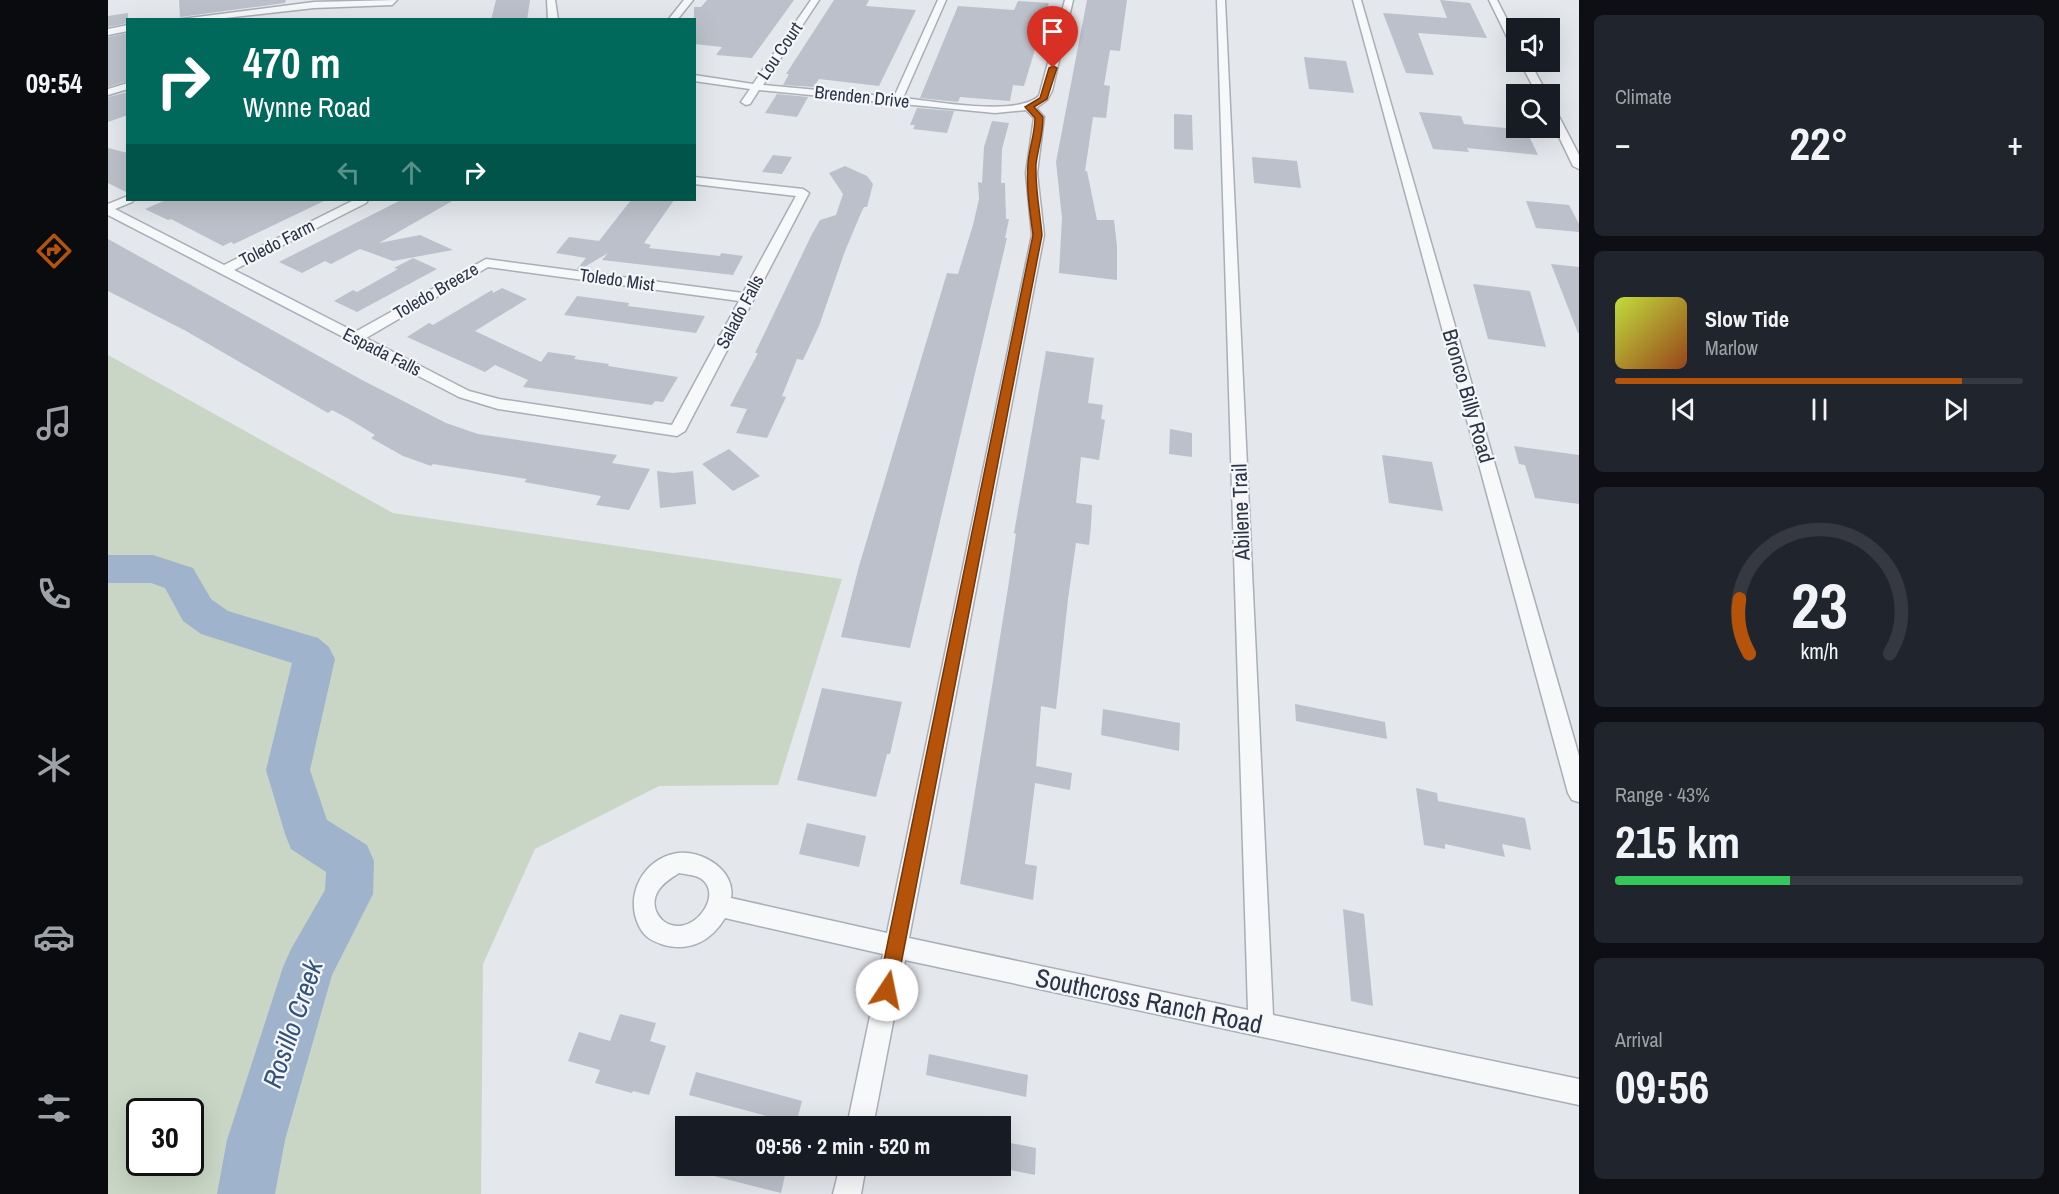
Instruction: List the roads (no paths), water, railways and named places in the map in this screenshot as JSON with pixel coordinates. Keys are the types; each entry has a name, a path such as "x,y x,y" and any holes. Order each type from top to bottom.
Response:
{"street":[{"path":"551,0 553,18"},
{"path":"674,18 689,0"},
{"name":"Lou Court","path":"746,102 815,0"},
{"path":"897,101 942,0"},
{"path":"862,1116 1038,235 1032,184 1032,162 1039,136 1039,117 1029,107 1043,99 1047,91 1069,0"},
{"name":"Abilene Trail","path":"1221,0 1261,1025"},
{"name":"Bronco Billy Road","path":"1357,0 1579,793"},
{"path":"1493,0 1506,25"},
{"path":"195,18 291,7 392,1"},
{"path":"108,32 126,28"},
{"name":"Brenden Drive","path":"696,78 756,87 995,110 1029,107"},
{"path":"108,92 126,87"},
{"path":"1560,129 1579,166"},
{"name":"Salado Falls","path":"677,431 803,193 696,180"},
{"path":"108,209 126,201"},
{"name":"Toledo Farm","path":"223,270 360,201"},
{"name":"Espada Falls","path":"108,209 464,394 498,404 677,431"},
{"name":"Toledo Mist","path":"486,263 748,298"},
{"name":"Toledo Breeze","path":"355,338 486,263"},
{"name":"Southcross Ranch Road","path":"720,906 975,964 1579,1092"},
{"path":"847,1194 851,1176"}],"waterway":[{"name":"Rosillo Creek","path":"108,569 153,569 179,578 197,610 215,623 304,649 314,659 288,770 308,834 350,861 349,894 309,967 256,1140 246,1194"}]}
